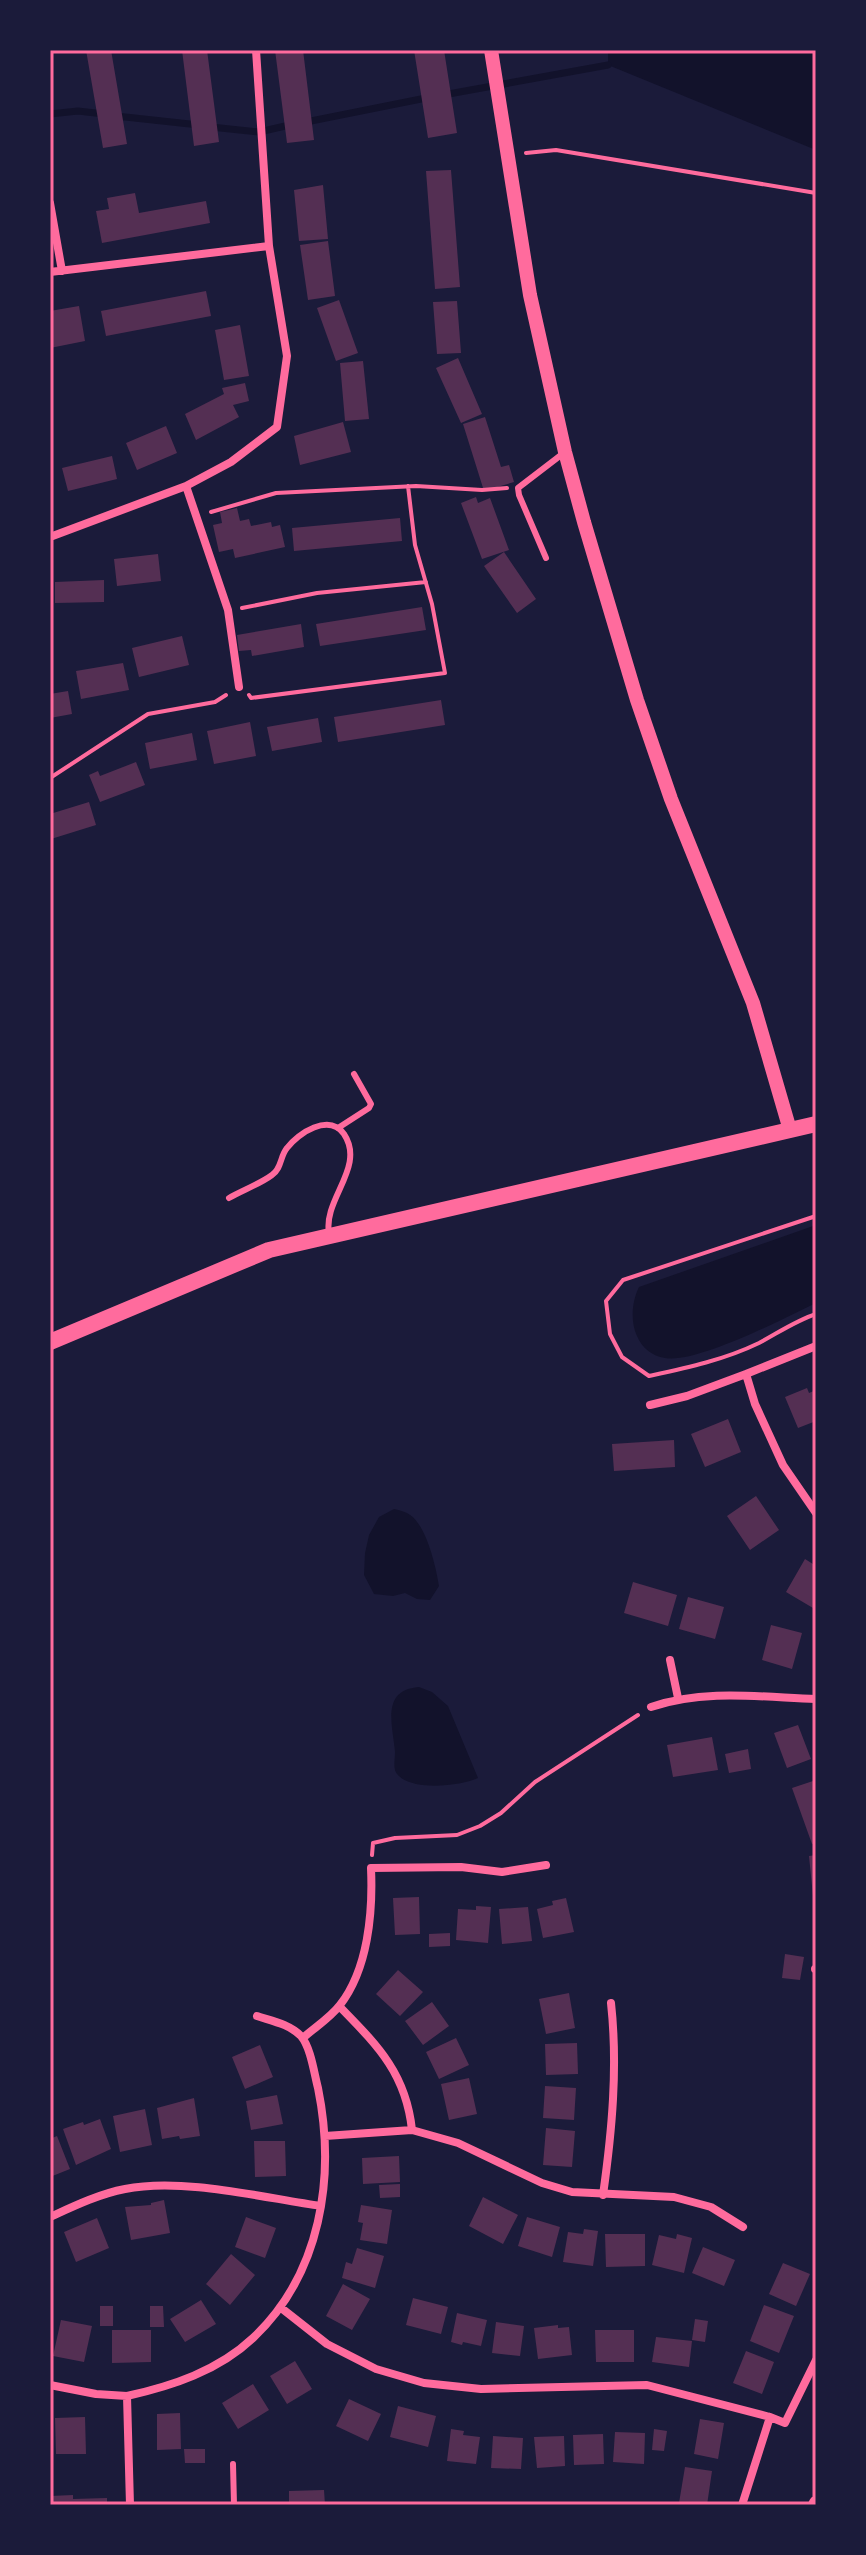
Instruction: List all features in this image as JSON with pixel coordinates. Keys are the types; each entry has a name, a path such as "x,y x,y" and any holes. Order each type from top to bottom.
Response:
{"main road":[{"path":"50,1342 269,1250 816,1124"}],"street":[{"path":"50,537 186,486 231,462 277,427 287,356 269,246 256,50"},
{"path":"491,50 530,295 565,452 637,700 671,799 753,1003 790,1130"},
{"path":"50,203 62,271"},
{"path":"50,272 269,246"},
{"path":"186,486 228,610 239,687"},
{"path":"650,1405 687,1396 816,1346"},
{"path":"746,1374 755,1404 783,1465 816,1513"},
{"path":"670,1660 678,1698"},
{"path":"651,1707 678,1698 708,1695 816,1699"},
{"path":"303,2038 339,2006 352,1984 363,1955 370,1911 371,1868 461,1867 502,1872 546,1865"},
{"path":"603,2195 615,2074 611,2003"},
{"path":"339,2006 377,2045 392,2066 403,2088 412,2130"},
{"path":"50,2385 96,2394 127,2396 163,2388 219,2363 253,2338 280,2307 305,2266 316,2237 321,2206 325,2136 313,2066 303,2038 287,2026 257,2016"},
{"path":"325,2136 412,2130 458,2143 542,2183 572,2192 674,2197 711,2207 743,2227"},
{"path":"50,2217 102,2195 156,2185 321,2206"},
{"path":"280,2307 327,2344 376,2369 424,2383 495,2389 647,2385 785,2423 816,2360"},
{"path":"127,2396 130,2505"},
{"path":"742,2505 770,2417"}],"lane":[{"path":"546,558 518,488 565,452"},
{"path":"338,1128 371,1104 354,1074"},
{"path":"229,1198 273,1174 280,1166 287,1147 307,1132 326,1125 338,1128 345,1135 350,1159 329,1215 329,1236"},
{"path":"233,2464 234,2505"}],"path":[{"path":"507,154 556,150 816,193"},
{"path":"197,516 276,493 408,486 482,490 520,484"},
{"path":"50,778 148,714 215,702 239,687 251,698 445,673 415,545 408,486"},
{"path":"228,610 317,593 426,582"},
{"path":"816,1216 623,1280 606,1301 610,1334 622,1357 649,1376 698,1365 757,1343 816,1314"},
{"path":"371,1868 373,1843 395,1838 457,1835 480,1826 501,1813 535,1782 651,1707"}],"shaded area":[{"path":"608,50 816,50 816,150 608,65"},
{"path":"816,1225 816,1303 697,1354 665,1358 652,1353 642,1344 633,1318 633,1305 639,1287"},
{"path":"394,1509 414,1518 425,1535 439,1586 430,1600 417,1599 405,1593 393,1596 374,1594 364,1575 369,1535 379,1517"},
{"path":"419,1687 432,1692 448,1706 478,1778 449,1785 426,1785 406,1781 397,1774 391,1721 394,1702 407,1690"}],"building":[{"path":"86,50 111,50 127,144 103,148"},
{"path":"182,50 207,50 219,142 194,146"},
{"path":"275,50 303,50 314,140 287,143"},
{"path":"414,50 444,50 457,133 428,138"},
{"path":"451,170 460,287 435,289 426,171"},
{"path":"323,185 328,239 299,241 294,190"},
{"path":"135,193 139,213 206,201 210,223 102,243 96,211 109,209 107,198"},
{"path":"328,241 335,296 308,300 300,245"},
{"path":"206,291 211,316 106,336 101,311"},
{"path":"339,300 358,353 336,361 317,308"},
{"path":"457,301 461,353 437,354 433,302"},
{"path":"79,306 85,341 50,348 50,311"},
{"path":"240,325 249,376 224,380 215,330"},
{"path":"458,358 482,414 461,423 436,368"},
{"path":"363,361 369,419 345,421 340,363"},
{"path":"245,383 249,401 233,405 239,417 196,440 185,414 224,394 222,388"},
{"path":"485,417 501,467 509,465 514,482 484,491 463,424"},
{"path":"343,422 351,452 300,465 294,436"},
{"path":"166,426 177,453 137,470 126,443"},
{"path":"112,456 117,479 68,491 62,468"},
{"path":"476,497 478,503 490,498 509,550 482,559 461,503"},
{"path":"237,508 240,521 249,519 251,526 271,522 272,527 280,525 285,547 235,558 233,549 219,552 213,525 222,523 220,512"},
{"path":"400,518 402,541 294,551 292,528"},
{"path":"504,552 536,599 517,613 484,566"},
{"path":"158,554 161,581 117,586 114,559"},
{"path":"104,580 104,602 55,603 55,582"},
{"path":"422,607 426,630 320,646 316,624"},
{"path":"301,624 304,647 252,656 251,650 239,651 237,635"},
{"path":"182,636 189,665 139,677 132,648"},
{"path":"123,663 129,690 81,699 76,671"},
{"path":"68,691 72,714 50,718 50,694"},
{"path":"441,700 445,725 338,742 334,717"},
{"path":"318,718 322,742 272,751 267,727"},
{"path":"250,722 256,756 214,764 207,731"},
{"path":"192,733 197,760 150,769 145,743"},
{"path":"136,762 145,785 100,802 89,775 98,771 100,776"},
{"path":"89,802 96,825 51,839 50,814"},
{"path":"807,1388 809,1393 816,1390 816,1421 798,1428 785,1397"},
{"path":"728,1419 741,1452 705,1467 691,1434"},
{"path":"674,1440 675,1467 614,1471 612,1444"},
{"path":"756,1496 779,1530 750,1550 727,1516"},
{"path":"805,1559 816,1566 816,1603 813,1608 786,1592"},
{"path":"633,1582 677,1595 668,1626 624,1613"},
{"path":"688,1597 724,1607 715,1639 679,1629"},
{"path":"771,1625 802,1633 792,1669 762,1660"},
{"path":"798,1725 811,1759 787,1768 774,1733"},
{"path":"712,1737 718,1770 673,1777 667,1745"},
{"path":"748,1749 751,1769 729,1773 725,1754"},
{"path":"816,1780 816,1843 812,1844 792,1788"},
{"path":"816,1855 816,1896 813,1896 809,1856"},
{"path":"419,1897 420,1934 395,1935 393,1898"},
{"path":"566,1898 574,1932 543,1938 537,1909"},
{"path":"476,1906 491,1907 488,1943 456,1940 458,1909 476,1910"},
{"path":"528,1907 532,1941 502,1944 499,1909"},
{"path":"450,1933 450,1946 429,1947 429,1934"},
{"path":"785,1954 804,1957 800,1980 782,1978"},
{"path":"398,1970 423,1992 400,2016 376,1994"},
{"path":"569,1993 575,2028 546,2034 539,1999"},
{"path":"432,2002 449,2026 423,2045 405,2021"},
{"path":"456,2038 469,2065 439,2079 426,2052"},
{"path":"577,2043 578,2074 546,2075 545,2044"},
{"path":"260,2045 273,2077 245,2089 232,2057"},
{"path":"469,2078 477,2114 449,2120 441,2084"},
{"path":"545,2086 576,2088 574,2120 543,2118"},
{"path":"277,2095 283,2124 251,2130 246,2101"},
{"path":"194,2098 200,2136 162,2139 157,2108"},
{"path":"145,2109 152,2145 120,2152 113,2116"},
{"path":"100,2119 111,2149 76,2165 63,2129"},
{"path":"546,2128 575,2131 572,2167 543,2165"},
{"path":"57,2136 70,2169 50,2177 50,2139"},
{"path":"254,2141 285,2141 286,2176 255,2177"},
{"path":"399,2156 400,2182 363,2184 362,2158"},
{"path":"400,2184 400,2197 380,2198 379,2185"},
{"path":"483,2197 518,2215 503,2244 469,2226"},
{"path":"164,2200 170,2233 131,2240 125,2207 151,2205"},
{"path":"361,2205 392,2210 387,2244 360,2240 363,2223 358,2222"},
{"path":"246,2217 276,2228 265,2258 235,2247"},
{"path":"527,2217 560,2227 552,2257 518,2246"},
{"path":"97,2218 109,2248 76,2262 64,2232"},
{"path":"584,2229 598,2231 593,2266 563,2262 568,2232 583,2234"},
{"path":"605,2234 645,2234 645,2266 606,2267"},
{"path":"677,2234 692,2238 684,2273 652,2265 659,2235 676,2239"},
{"path":"703,2247 735,2260 724,2286 692,2273"},
{"path":"357,2248 384,2256 375,2288 342,2278 346,2262 352,2264"},
{"path":"231,2254 255,2275 230,2305 206,2284"},
{"path":"783,2263 810,2274 796,2306 769,2294"},
{"path":"343,2284 370,2299 352,2330 326,2316"},
{"path":"413,2298 448,2307 441,2334 406,2325"},
{"path":"201,2300 216,2324 185,2342 170,2319"},
{"path":"764,2305 794,2316 779,2353 750,2341"},
{"path":"100,2306 113,2306 113,2326 100,2326"},
{"path":"150,2306 163,2306 164,2327 150,2327"},
{"path":"457,2313 487,2320 481,2346 451,2342"},
{"path":"695,2319 708,2321 705,2342 692,2340"},
{"path":"61,2320 92,2326 84,2362 53,2356"},
{"path":"496,2322 524,2326 520,2356 492,2353"},
{"path":"558,2325 558,2328 569,2327 572,2355 538,2359 534,2328"},
{"path":"112,2330 151,2330 151,2362 112,2363"},
{"path":"595,2330 634,2330 634,2362 596,2362"},
{"path":"656,2337 692,2341 689,2367 652,2362"},
{"path":"746,2351 774,2362 762,2394 733,2383"},
{"path":"295,2361 312,2389 287,2404 270,2376"},
{"path":"253,2384 269,2410 238,2429 222,2403"},
{"path":"349,2399 381,2414 368,2441 336,2426"},
{"path":"398,2406 436,2416 428,2447 390,2437"},
{"path":"180,2413 181,2449 157,2450 157,2414"},
{"path":"85,2417 86,2454 56,2454 55,2418"},
{"path":"700,2419 724,2423 718,2459 694,2454"},
{"path":"451,2429 464,2431 463,2435 480,2437 476,2464 447,2461"},
{"path":"654,2429 667,2431 664,2451 652,2450"},
{"path":"615,2432 645,2433 644,2464 613,2462"},
{"path":"603,2434 604,2464 574,2465 573,2435"},
{"path":"493,2436 523,2438 521,2469 491,2468"},
{"path":"564,2436 565,2466 537,2468 534,2437"},
{"path":"184,2449 205,2449 205,2463 185,2463"},
{"path":"685,2467 712,2471 707,2505 679,2503"},
{"path":"324,2490 325,2505 289,2505 289,2491"},
{"path":"73,2495 73,2499 107,2498 107,2505 50,2505 50,2496"}],"waterway":[{"path":"443,95 608,65"},
{"path":"306,122 431,97"},
{"path":"50,114 78,111 104,114"},
{"path":"116,116 199,125"},
{"path":"211,127 259,132 294,124"}]}
